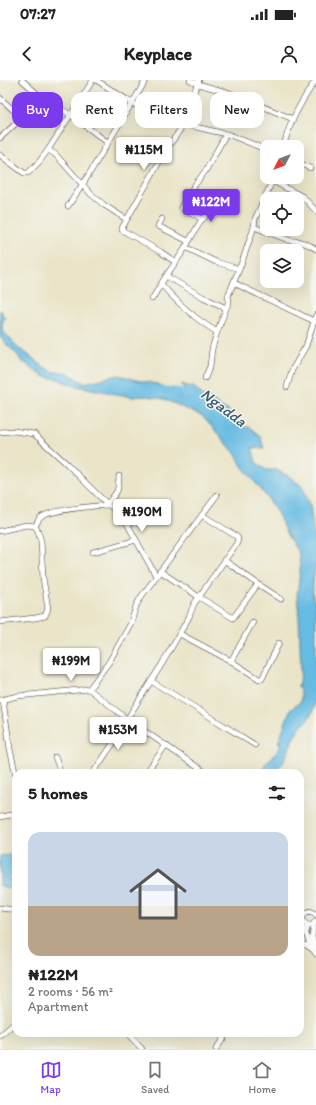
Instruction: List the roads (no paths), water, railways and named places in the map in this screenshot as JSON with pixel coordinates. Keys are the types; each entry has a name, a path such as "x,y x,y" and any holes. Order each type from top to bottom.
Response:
{"street":[{"path":"22,80 37,92"},
{"path":"86,92 94,80 135,105"},
{"path":"68,206 146,80"},
{"path":"190,80 230,93 293,119"},
{"path":"285,140 293,119 316,80"},
{"path":"194,92 198,82"},
{"path":"0,98 12,109"},
{"path":"0,155 24,173 28,173 48,150 71,115 63,110"},
{"path":"0,138 12,127"},
{"path":"89,128 108,142"},
{"path":"176,262 155,248 122,230 122,228 166,150 181,128"},
{"path":"201,128 226,134 260,147"},
{"path":"202,219 181,207 206,170 226,134"},
{"path":"48,150 54,154 91,194 104,205 126,219"},
{"path":"304,165 310,168"},
{"path":"205,378 210,366 212,349 226,308 228,296 254,227 255,220 272,184"},
{"path":"283,184 303,196 316,211"},
{"path":"152,299 202,219 213,208"},
{"path":"162,219 158,226 188,241"},
{"path":"254,227 281,238 296,240 316,249"},
{"path":"185,247 216,262 239,269"},
{"path":"166,276 226,308"},
{"path":"234,283 315,321"},
{"path":"161,284 186,310 217,332"},
{"path":"287,387 292,370 306,346 316,315"},
{"path":"0,432 14,431 34,434 67,464 124,518 156,576"},
{"path":"35,526 40,518 45,515 59,511 108,504 117,493 119,476"},
{"path":"88,689 109,662 131,623 136,606 141,597 217,495"},
{"path":"96,769 118,736 180,634 190,617 194,604 237,543 238,539 232,532 202,515"},
{"path":"0,531 26,525 35,526"},
{"path":"0,622 45,616 48,609 43,578 40,541 38,531 35,526"},
{"path":"93,552 136,540"},
{"path":"224,560 281,598"},
{"path":"160,571 233,618 258,584"},
{"path":"231,661 253,622"},
{"path":"180,634 231,661 259,679 262,679 279,643"},
{"path":"151,681 255,745"},
{"path":"14,769 2,700 18,696 88,689 127,719 198,769"},
{"path":"149,769 166,745"},
{"path":"55,757 60,769"},
{"path":"0,817 12,815"},
{"path":"0,908 12,910"},
{"path":"304,914 310,911 315,912"},
{"path":"304,932 312,924"},
{"path":"312,924 312,937 315,952"},
{"path":"304,945 309,946 315,952"},
{"path":"1,1034 12,1025"},
{"path":"131,1037 142,1049"},
{"path":"216,1049 225,1037"}],"water":[{"path":"0,310 5,318 3,320 2,330 19,349 53,372 66,372 84,383 119,375 157,384 192,403 181,384 195,388 201,394 230,412 239,427 249,427 260,436 264,448 252,448 256,462 266,470 277,470 290,477 303,487 310,505 316,551 313,598 316,604 316,698 312,713 306,722 299,728 283,763 276,769 262,769 280,748 281,740 278,743 290,710 301,701 301,693 298,687 301,673 297,596 300,571 299,554 286,533 278,514 267,497 242,466 235,453 203,417 164,399 147,396 132,397 72,385 58,379 46,377 21,361 18,355 0,337"},
{"path":"12,854 12,875 8,877 12,880 12,889 0,886 0,856"}],"waterway":[{"name":"Ngadda","path":"160,390 180,392 199,406"}]}
